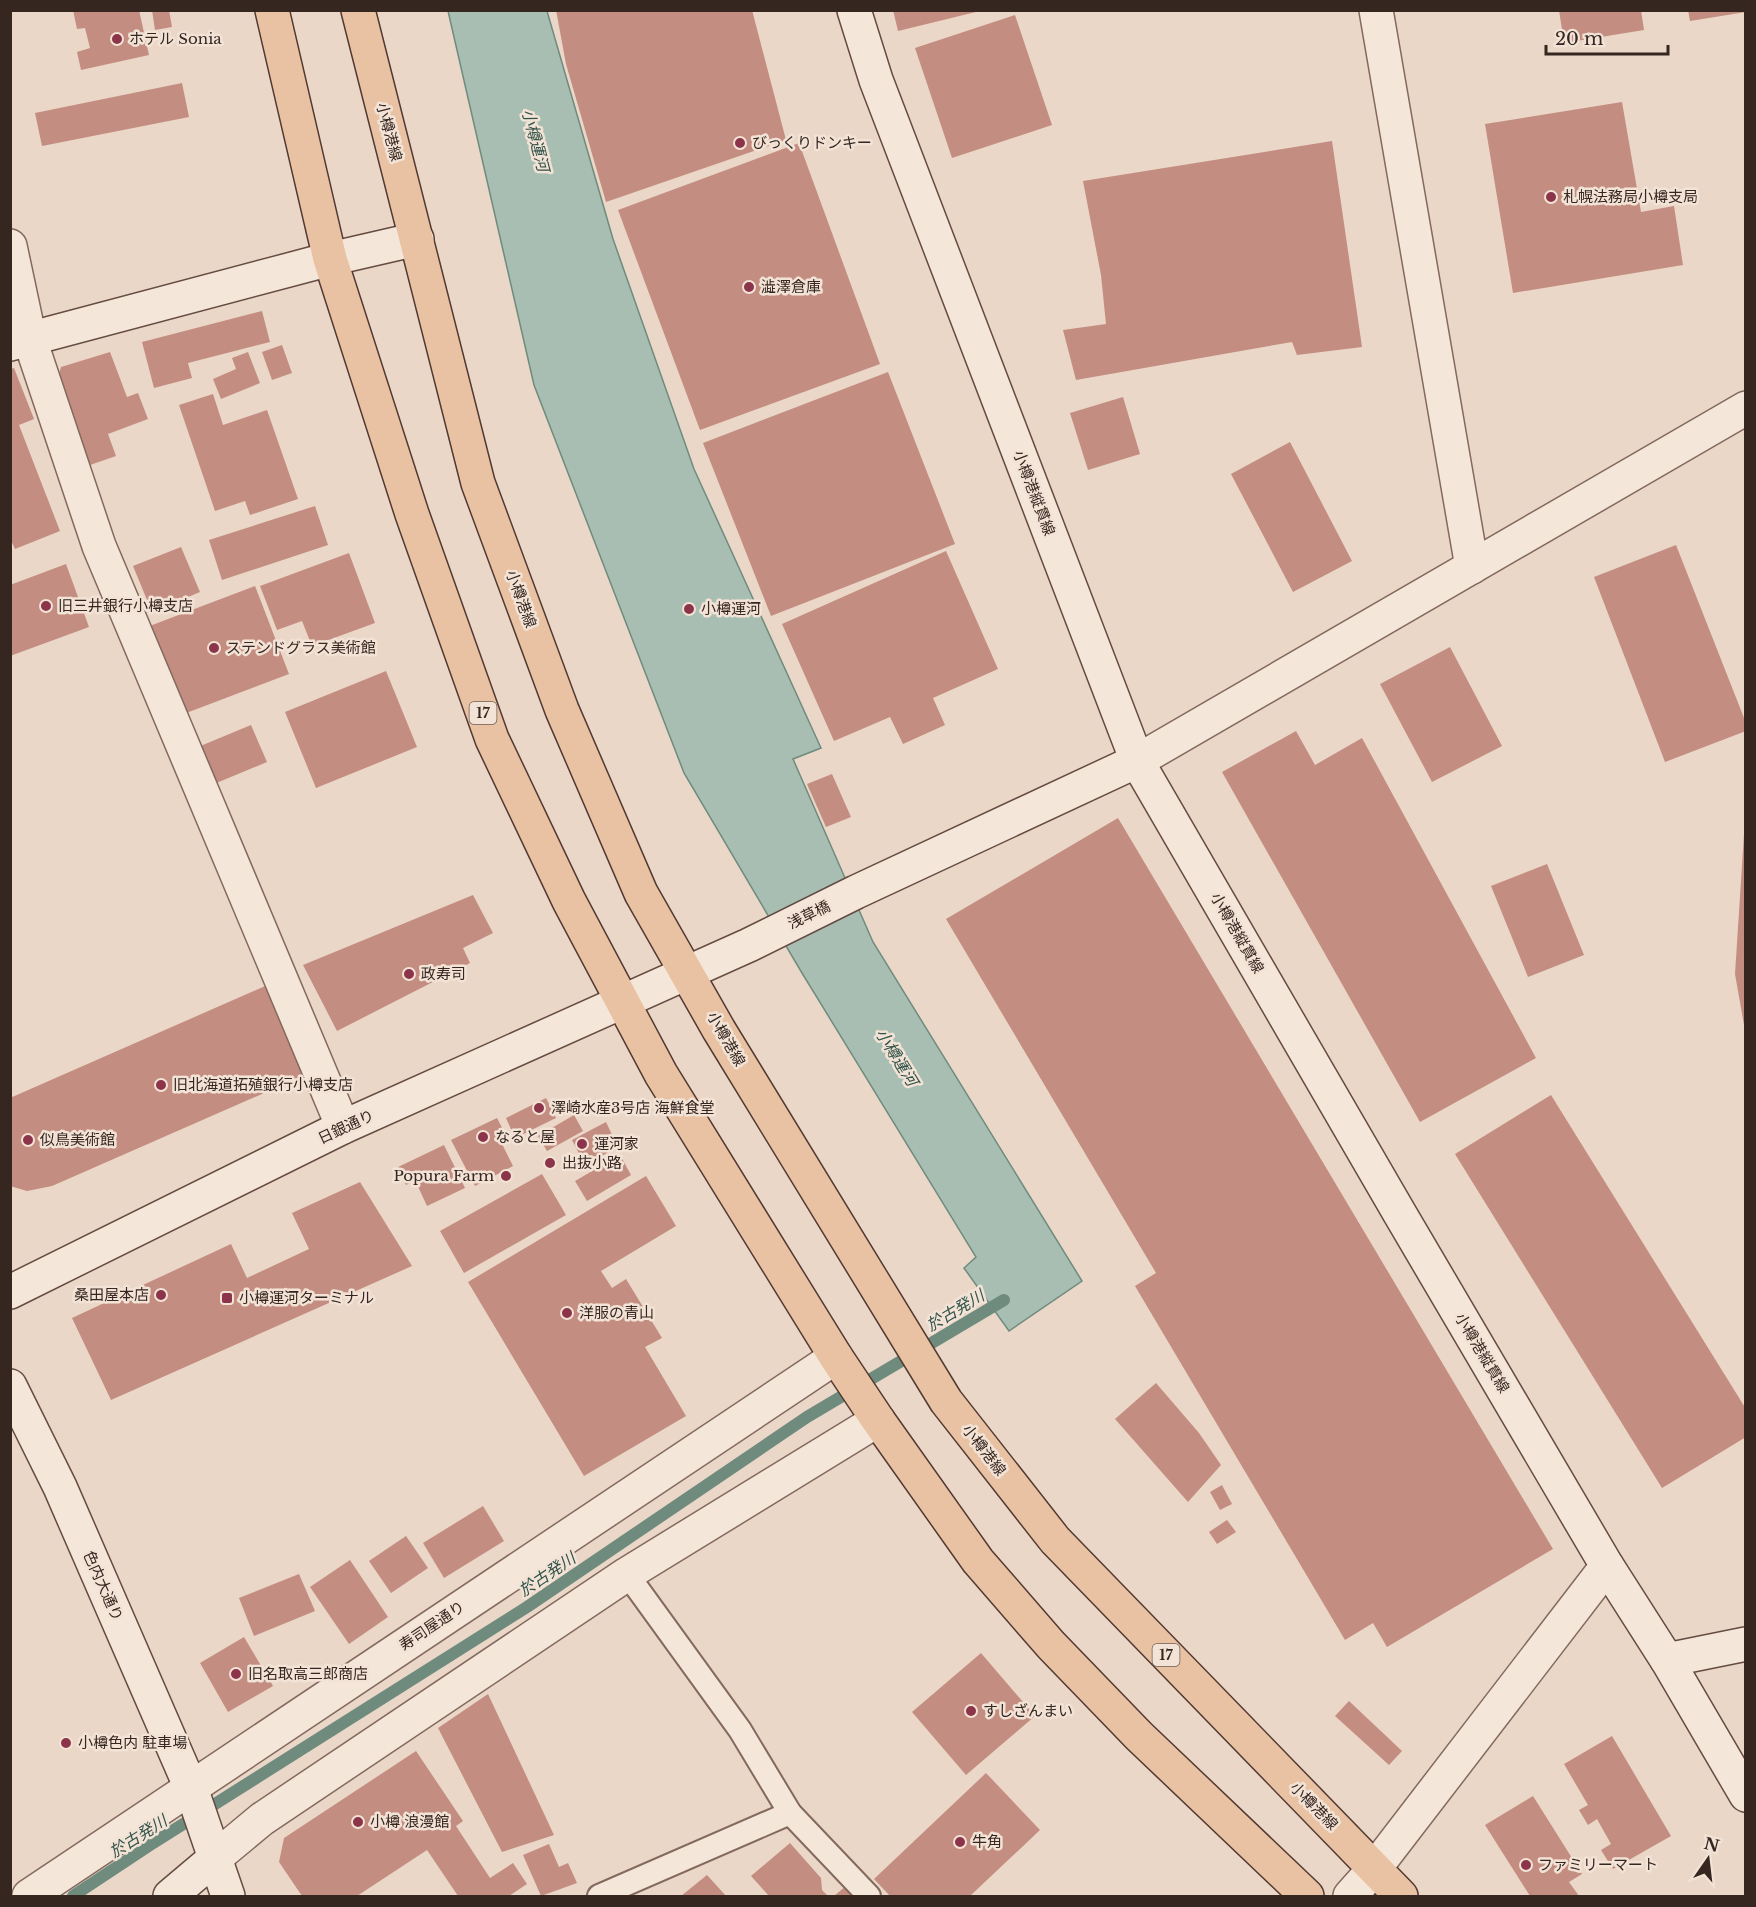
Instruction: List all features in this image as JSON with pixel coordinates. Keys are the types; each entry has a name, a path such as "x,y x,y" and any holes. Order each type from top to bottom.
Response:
{"main road":[{"name":"17","path":"272,10 330,260 412,514 492,739 569,901 661,1074 836,1357 978,1561 1051,1645 1139,1736 1307,1896"},
{"name":"小樽港線","path":"358,10 478,483 562,710 641,893 719,1030 946,1401 1055,1540 1401,1896"}],"street":[{"name":"小樽港縦貫線","path":"854,10 876,80 1137,761 1607,1566 1667,1660 1746,1795"},
{"path":"1376,10 1472,567"},
{"path":"20,342 417,239"},
{"path":"10,246 20,342 99,546 343,1127"},
{"name":"浅草橋","path":"688,973 1137,761 1746,408"},
{"name":"日銀通り","path":"10,1292 343,1127 688,973"},
{"name":"寿司屋通り","path":"29,1896 836,1357"},
{"name":"色内大通り","path":"10,1386 64,1498 191,1788 228,1896"},
{"path":"170,1896 211,1843 261,1819 627,1574 878,1420"},
{"path":"1350,1896 1375,1868 1607,1566"},
{"path":"1667,1660 1746,1644"}],"lane":[{"path":"627,1574 740,1730 790,1813 868,1896"},
{"path":"600,1896 790,1813"}],"water":[{"name":"小樽運河","path":"448,11 547,11 613,239 694,469 821,748 793,759 873,942 1082,1281 1009,1331 964,1268 976,1257 802,973 684,773 534,385"}],"building":[{"name":"ホテル Sonia","path":"73,10 139,10 149,55 81,70 77,52 90,48 85,28 77,29"},
{"path":"152,10 169,10 172,27 155,30"},
{"path":"556,10 752,10 786,140 606,202 566,64"},
{"path":"893,10 980,10 980,11 898,31"},
{"path":"1559,10 1641,10 1644,30 1564,43"},
{"path":"1688,10 1746,10 1746,12 1690,21"},
{"path":"1015,15 1052,125 952,158 915,48"},
{"path":"182,83 189,117 42,146 35,113"},
{"path":"1622,102 1641,212 1674,206 1683,265 1513,293 1485,124"},
{"path":"1332,141 1362,347 1297,355 1292,342 1076,380 1063,330 1106,324 1101,275 1083,181"},
{"name":"澁澤倉庫","path":"799,143 880,364 700,430 618,210"},
{"path":"262,311 270,342 188,363 192,378 154,388 142,342"},
{"path":"282,345 292,373 272,380 262,352"},
{"path":"110,352 127,397 138,393 148,419 108,434 116,456 90,465 57,382 61,367"},
{"path":"248,352 260,383 221,399 213,379 236,369 232,358"},
{"path":"14,368 34,419 19,425 60,531 15,549 10,538 10,369"},
{"path":"888,372 955,544 771,616 703,443"},
{"path":"213,394 223,425 267,410 298,499 250,515 245,501 215,511 179,405"},
{"path":"1123,397 1140,454 1088,470 1070,413"},
{"path":"1290,442 1352,561 1293,592 1231,474"},
{"path":"315,506 328,545 222,580 209,540"},
{"path":"1676,545 1746,723 1746,731 1665,762 1594,577"},
{"path":"181,547 200,592 152,612 133,566"},
{"path":"946,551 998,669 933,698 945,725 903,744 890,717 834,741 782,624"},
{"path":"349,553 375,623 312,646 302,621 277,630 260,586"},
{"name":"旧三井銀行小樽支店","path":"66,564 89,627 10,656 10,585"},
{"path":"255,586 289,674 181,715 147,627"},
{"path":"1450,647 1502,746 1432,782 1380,684"},
{"path":"386,671 417,747 316,788 285,712"},
{"path":"251,725 267,762 214,784 198,747"},
{"path":"1296,731 1315,765 1362,738 1536,1058 1420,1122 1222,772"},
{"path":"832,774 851,817 826,827 807,784"},
{"path":"1118,818 1553,1549 1387,1647 1373,1623 1345,1640 1135,1286 1156,1273 946,919"},
{"path":"1744,834 1746,834 1744,1025 1735,974"},
{"path":"1547,864 1584,955 1528,977 1491,886"},
{"path":"473,895 493,933 463,948 470,963 337,1031 303,965"},
{"name":"旧北海道拓殖銀行小樽支店","path":"272,983 312,1072 52,1186 27,1191 10,1186 10,1098"},
{"path":"1551,1095 1746,1409 1746,1437 1662,1488 1455,1154"},
{"name":"澤崎水産3号店 海鮮食堂","path":"546,1098 556,1118 515,1138 506,1118"},
{"path":"574,1115 583,1131 547,1151 538,1136"},
{"path":"497,1118 509,1141 502,1144 513,1166 475,1186 451,1140"},
{"path":"606,1122 618,1147 585,1165 572,1140"},
{"path":"444,1145 465,1188 427,1206 415,1180 406,1185 398,1167"},
{"path":"620,1155 631,1175 587,1201 575,1181"},
{"path":"542,1174 566,1215 464,1273 440,1231"},
{"name":"洋服の青山","path":"646,1176 676,1226 601,1271 612,1288 626,1279 662,1338 645,1347 686,1416 584,1476 468,1282"},
{"name":"小樽運河ターミナル","path":"360,1182 412,1266 111,1400 72,1318 231,1244 247,1278 309,1249 292,1213"},
{"path":"1156,1383 1199,1433 1221,1465 1188,1502 1115,1419"},
{"path":"1222,1485 1232,1504 1220,1510 1210,1492"},
{"path":"483,1506 504,1541 444,1578 423,1543"},
{"path":"1227,1520 1236,1532 1217,1544 1209,1532"},
{"path":"406,1536 428,1568 391,1593 369,1561"},
{"path":"350,1560 388,1617 349,1644 310,1587"},
{"path":"299,1574 315,1611 254,1636 239,1598"},
{"name":"旧名取高三郎商店","path":"244,1637 273,1686 228,1712 200,1663"},
{"path":"981,1653 1035,1716 966,1775 912,1712"},
{"path":"488,1694 554,1835 502,1852 438,1728"},
{"path":"1349,1701 1402,1751 1389,1765 1335,1716"},
{"path":"1612,1736 1671,1836 1613,1869 1601,1850 1611,1844 1597,1819 1588,1825 1579,1810 1588,1805 1564,1764"},
{"path":"416,1751 463,1821 456,1826 490,1878 513,1863 527,1884 509,1896 458,1896 427,1850 357,1896 302,1896 279,1862 284,1838"},
{"path":"986,1773 1040,1830 970,1896 890,1896 874,1879"},
{"path":"1533,1796 1582,1874 1569,1882 1579,1896 1530,1896 1485,1825"},
{"path":"790,1843 821,1878 822,1890 828,1896 769,1896 751,1876"},
{"path":"549,1844 559,1867 568,1863 577,1883 541,1896 523,1855"},
{"path":"707,1875 726,1896 681,1896"},
{"path":"846,1886 855,1896 834,1896"}],"waterway":[{"name":"於古発川","path":"73,1896 527,1607 807,1417 1004,1300"}],"place":[{"name":"ホテル Sonia","path":"117,39"},
{"name":"びっくりドンキー","path":"740,143"},
{"name":"札幌法務局小樽支局","path":"1551,197"},
{"name":"澁澤倉庫","path":"749,287"},
{"name":"旧三井銀行小樽支店","path":"46,606"},
{"name":"小樽運河","path":"689,609"},
{"name":"ステンドグラス美術館","path":"214,648"},
{"name":"政寿司","path":"409,974"},
{"name":"旧北海道拓殖銀行小樽支店","path":"161,1085"},
{"name":"澤崎水産3号店 海鮮食堂","path":"539,1108"},
{"name":"なると屋","path":"483,1137"},
{"name":"似鳥美術館","path":"28,1140"},
{"name":"運河家","path":"582,1144"},
{"name":"出抜小路","path":"550,1163"},
{"name":"Popura Farm","path":"506,1176"},
{"name":"桑田屋本店","path":"161,1295"},
{"name":"小樽運河ターミナル","path":"227,1298"},
{"name":"洋服の青山","path":"567,1313"},
{"name":"旧名取高三郎商店","path":"236,1674"},
{"name":"すしざんまい","path":"971,1711"},
{"name":"小樽色内 駐車場","path":"66,1743"},
{"name":"小樽 浪漫館","path":"358,1822"},
{"name":"牛角","path":"960,1842"},
{"name":"ファミリーマート","path":"1526,1865"}]}
